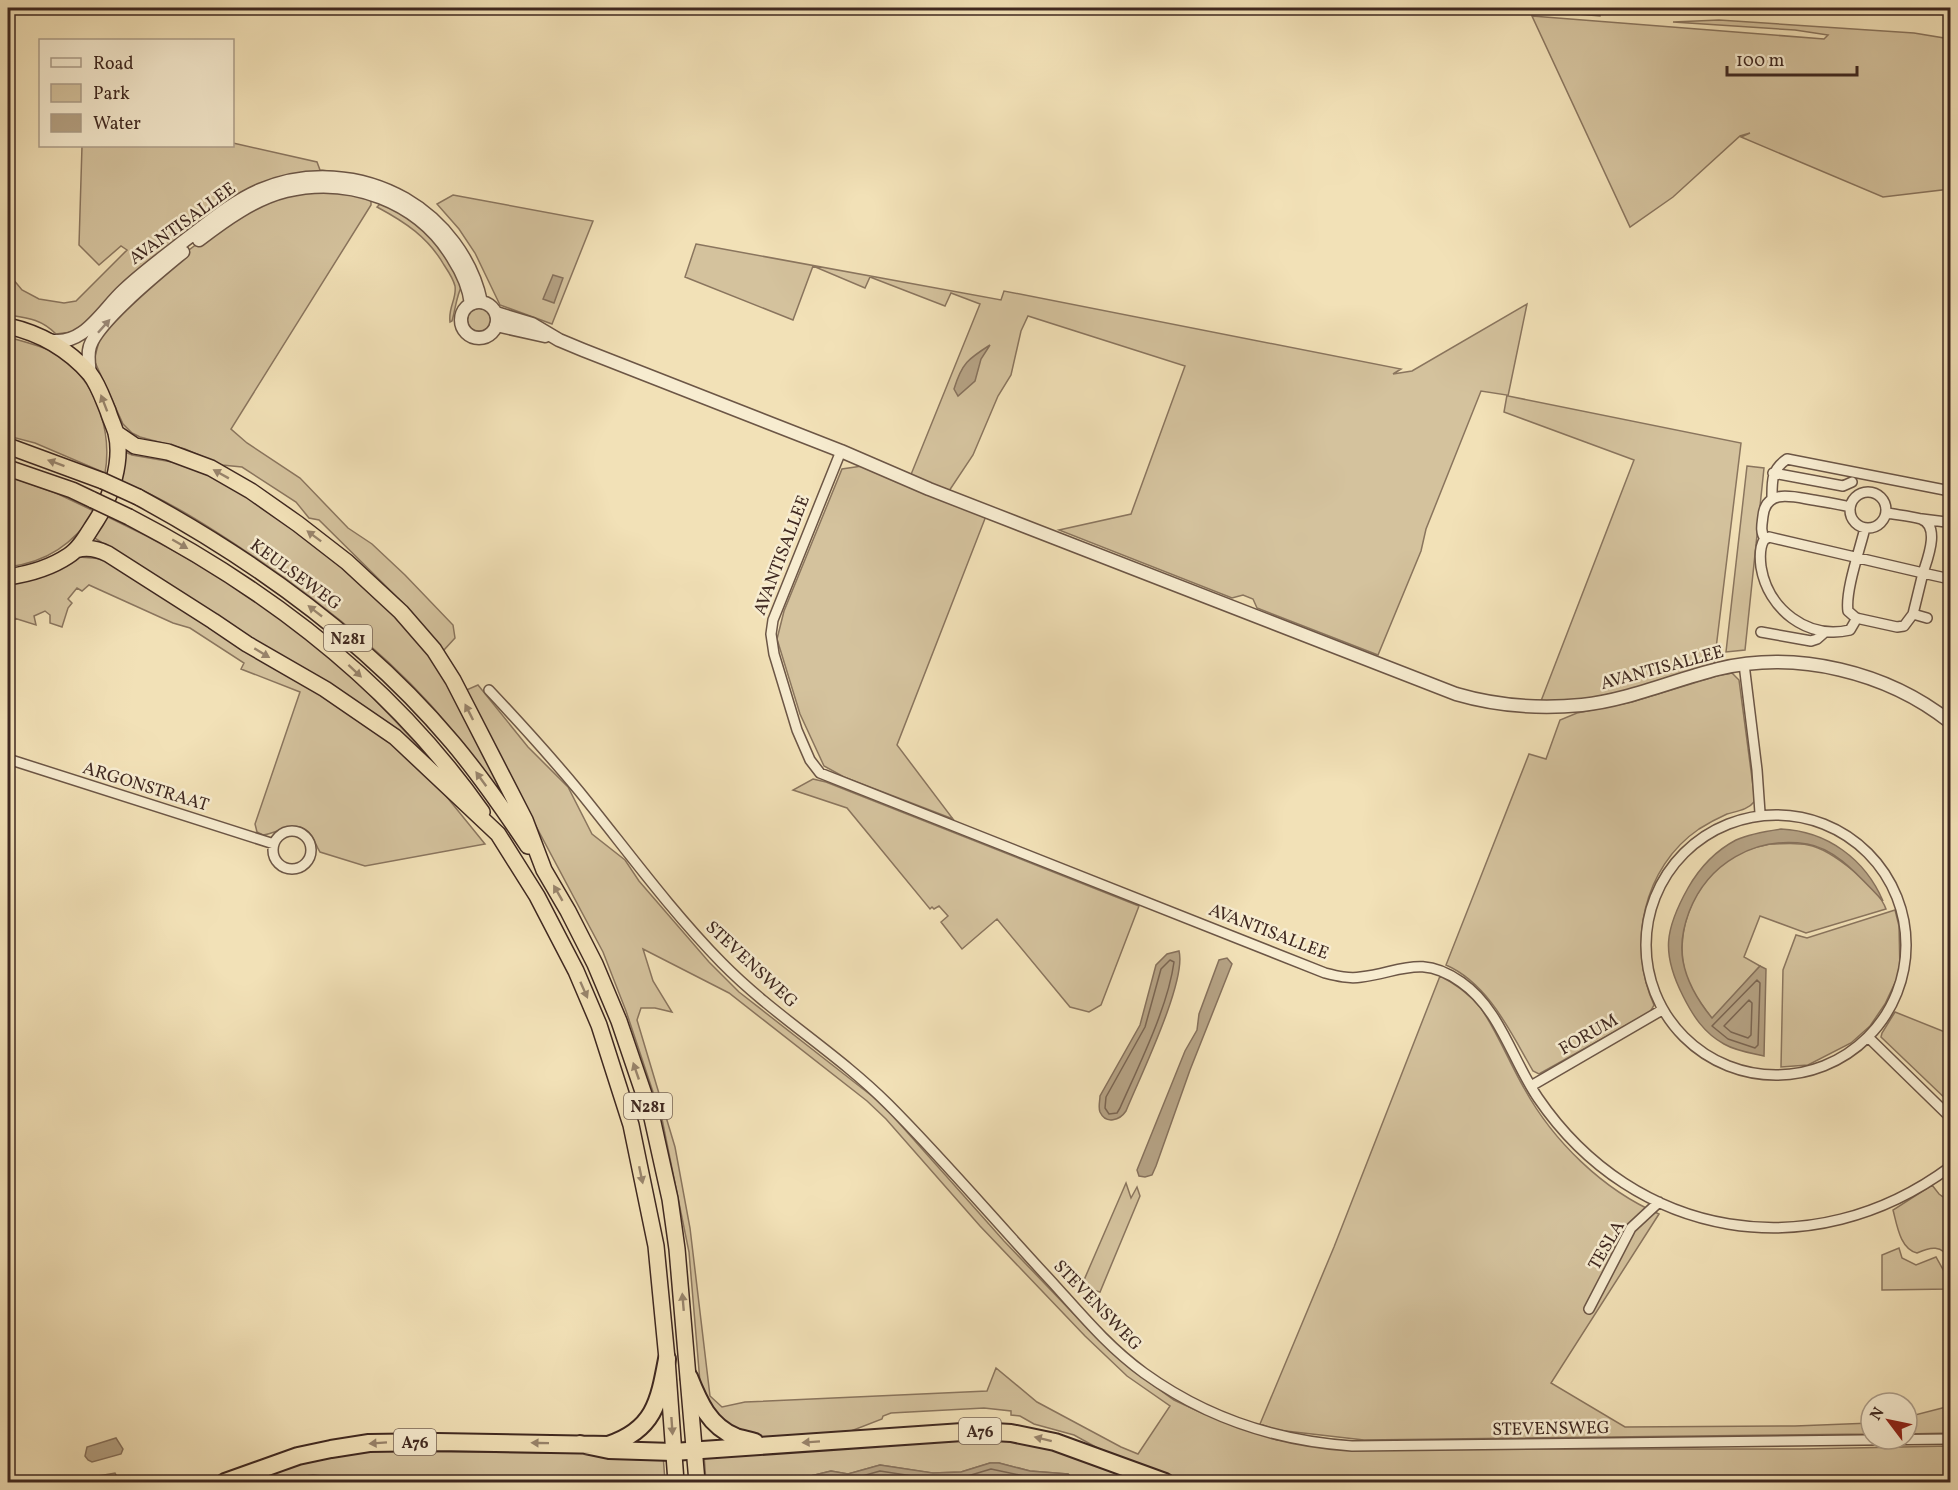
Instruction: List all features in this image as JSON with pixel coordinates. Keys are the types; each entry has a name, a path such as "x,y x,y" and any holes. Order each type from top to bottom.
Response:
{"highway":[{"path":"8,327 46,339 90,374 103,399 116,433 116,464 110,493 99,516 76,550 49,566 8,577"},
{"name":"N281","path":"116,433 121,439 135,446 168,452 200,464 251,491 334,552 401,612 434,650 453,680 525,820 544,870 595,964 619,1021 652,1118 670,1199 677,1249 690,1377 697,1482"},
{"name":"KEULSEWEG","path":"8,446 104,482 195,528 313,609 369,657 431,718 499,804 544,870"},
{"name":"KEULSEWEG","path":"8,468 72,490 129,517 179,543 241,581 284,611 324,643 383,697 470,795 498,834"},
{"name":"N281","path":"76,550 94,548 108,554 247,644 355,708 400,742 498,834 537,896 572,963 599,1025 631,1125 656,1246 676,1482"},
{"path":"580,1444 608,1444 627,1437 639,1429 649,1418 658,1402 667,1359"},
{"name":"A76","path":"690,1377 703,1408 717,1425 733,1435 764,1445"},
{"name":"A76","path":"695,1450 977,1431 1011,1433 1068,1446 1165,1482"},
{"name":"A76","path":"225,1482 298,1456 369,1443 580,1444 609,1450 673,1452"},
{"path":"673,1452 695,1450"}],"street":[{"name":"AVANTISALLEE","path":"46,339 59,342 78,336 140,275 206,224 248,196 273,186 309,178 338,178 369,183 412,203 438,223 457,246 470,268 476,303"},
{"name":"AVANTISALLEE","path":"90,374 88,354 92,341 103,326 137,292 184,251 234,215 267,197 301,188 321,186 352,189 379,196 407,210 427,225 449,251 476,303 492,308 496,319 532,324 559,340 840,451 929,489 1456,694 1480,701 1513,706 1583,705 1744,664 1810,664 1838,669 1894,688 1928,707 1950,723"},
{"path":"476,303 465,310 462,318 463,327 467,333 478,338 486,337 492,332 496,319"},
{"name":"AVANTISALLEE","path":"840,451 773,620 771,634 774,654 801,743 820,773 1333,975 1360,977 1404,967 1427,967 1439,970 1461,982 1484,1004 1531,1086 1566,1134 1598,1166 1623,1183 1659,1202 1708,1221 1759,1227 1799,1227 1855,1216 1887,1205 1932,1181 1950,1167"},
{"path":"1765,539 1762,530 1764,511 1772,499 1773,473 1777,466 1786,459 1852,477 1950,490"},
{"path":"1773,473 1843,486 1852,477"},
{"path":"1852,477 1860,494"},
{"path":"1872,492 1884,499 1887,513 1879,525 1865,528 1853,521 1850,507 1853,500 1860,494 1872,492"},
{"path":"1772,499 1787,495 1850,507"},
{"path":"1865,528 1847,604 1851,615 1857,618 1900,627 1907,623 1913,614 1932,525 1942,521 1887,513"},
{"path":"1921,519 1928,524 1931,530"},
{"path":"1857,618 1850,630 1825,632 1804,625 1782,611 1764,583 1760,561 1761,543 1769,537 1950,579"},
{"path":"1913,614 1927,618"},
{"path":"1761,632 1811,641 1825,632"},
{"path":"1744,664 1760,813"},
{"name":"STEVENSWEG","path":"489,690 543,749 665,899 721,963 890,1106 1103,1338 1146,1375 1194,1404 1234,1422 1285,1437 1352,1446 1950,1439"},
{"name":"ARGONSTRAAT","path":"8,759 274,844"},
{"path":"1760,813 1804,818 1822,823 1848,836 1865,850 1880,866 1892,885 1901,904 1906,936 1906,960 1899,987 1890,1009 1868,1037 1847,1053 1827,1064 1800,1074 1770,1077 1742,1072 1721,1064 1700,1051 1673,1027 1662,1010 1647,971 1645,944 1647,917 1656,892 1674,863 1688,848 1717,829 1733,821 1760,813"},
{"path":"296,831 307,838 311,847 310,856 298,868 284,867 275,858 274,844 282,834 296,831"},
{"name":"FORUM","path":"1531,1086 1662,1010"},
{"path":"1868,1037 1950,1117"},
{"name":"TESLA","path":"1589,1309 1631,1228 1659,1202"}],"green space":[{"path":"1508,8 1601,8 1600,16"},
{"path":"1532,16 1824,39 1828,35 1795,30 1673,22 1719,20 1914,33 1950,39 1950,189 1883,197 1741,137 1750,133 1740,136 1673,197 1630,227"},
{"path":"234,143 317,162 320,170 345,173 278,181 118,289 80,328 72,332 56,334 39,322 8,315 8,273 22,290 39,299 64,303 76,301 127,250 121,246 99,265 79,245 82,147 234,147"},
{"path":"302,190 371,196 371,205 231,429 247,443 300,478 348,528 372,544 405,575 453,625 455,638 443,651 404,604 319,520 309,518 296,502 242,467 222,465 185,449 132,433 123,424 94,360 101,334 177,259 210,234 267,199"},
{"path":"453,195 593,221 552,324 500,305 475,253 459,229 437,204"},
{"path":"381,203 401,210 447,253 462,286 452,321 450,322 450,317 455,286 449,272 423,238 397,218 377,207"},
{"path":"696,244 1001,300 1004,291 1401,369 1393,374 1412,371 1527,304 1508,396 1741,443 1714,665 1629,690 1576,701 1541,701 1634,460 1504,412 1507,395 1481,391 1426,529 1421,551 1378,655 1257,608 1253,599 1243,595 1232,598 1059,530 1131,514 1185,366 1028,316 1021,331 1011,375 998,396 973,455 949,491 910,477 980,304 951,293 945,306 870,277 865,288 813,266 793,320 685,277"},
{"path":"479,307 487,311 491,319 487,327 479,331 471,327 467,319 471,311"},
{"path":"8,337 56,353 78,373 87,385 104,428 107,458 105,473 35,443 8,436"},
{"path":"123,451 132,455 178,463 202,472 269,508 382,598 435,660 515,812 448,725 402,675 351,629 297,587 241,548 168,503 122,482 119,478"},
{"path":"862,466 986,516 897,745 953,819 844,777 824,766 800,714 777,639 784,611 842,469"},
{"path":"1747,466 1764,468 1745,650 1726,652"},
{"path":"8,476 56,493 96,512 78,533 58,550 35,561 8,567"},
{"path":"106,516 151,538 216,575 309,640 369,694 446,777 355,704 93,537"},
{"path":"79,557 104,559 310,685 390,740 429,775 485,844 365,866 320,852 311,835 300,827 263,835 257,832 255,824 300,692 241,669 244,663 190,628 173,623 89,585 82,591 77,588 68,599 72,603 62,627 50,623 50,615 45,611 34,616 36,625 14,618 13,623 8,621 8,582"},
{"path":"1732,673 1739,680 1755,801 1746,808 1727,814 1699,829 1680,845 1665,864 1653,886 1645,909 1642,933 1642,958 1646,982 1654,1005 1650,1012 1539,1074 1533,1071 1487,997 1461,973 1446,965 1529,754 1546,759 1560,720 1577,713 1632,702"},
{"path":"478,685 528,747 568,787 592,834 625,860 639,881 709,962 739,992 872,1096 891,1114 1004,1241 1090,1331 1132,1370 1174,1400 1202,1413 1277,1440 1361,1449 1859,1448 1859,1451 1919,1451 1919,1447 1950,1446 1950,1482 1193,1482 1123,1462 1074,1435 1034,1424 1020,1416 1011,1415 1011,1411 984,1408 891,1413 851,1431 760,1438 730,1429 701,1394 689,1252 662,1119 626,1011 603,952 464,691","holes":["643,949 729,993 867,1101 886,1119 980,1226 1085,1336 1127,1376 1170,1406 1138,1454 1037,1402 996,1368 987,1391 745,1402 722,1407 710,1396 690,1228 675,1147 637,1020 641,1008 672,1012 653,981"]},
{"path":"813,779 826,782 1139,906 1101,1005 1089,1012 1070,1007 997,919 962,949 941,922 948,916 939,906 930,909 847,808 793,790"},
{"path":"1770,844 1803,844 1829,854 1864,880 1874,890 1886,909 1806,933 1760,916 1744,957 1760,966 1712,1019 1689,984 1683,965 1682,945 1691,905 1714,872 1729,859 1755,847"},
{"path":"1895,910 1899,926 1900,972 1885,1004 1870,1026 1851,1043 1808,1065 1781,1067 1783,970 1796,935 1807,938"},
{"path":"1440,976 1462,990 1480,1007 1536,1108 1565,1145 1599,1178 1618,1192 1659,1214 1551,1383 1625,1427 1859,1423 1859,1434 1364,1440 1277,1430 1260,1424 1334,1247"},
{"path":"1895,1012 1950,1034 1950,1103 1881,1037"},
{"path":"1126,1183 1131,1198 1137,1187 1140,1196 1100,1292 1081,1287"},
{"path":"1932,1185 1950,1202 1950,1260 1943,1251 1935,1248 1917,1253 1911,1251 1900,1236 1893,1210"},
{"path":"1899,1248 1902,1258 1916,1265 1936,1257 1950,1282 1950,1289 1882,1290 1882,1255"},
{"path":"1950,1406 1950,1433 1919,1434 1919,1414"},
{"path":"1021,1437 1149,1482 1070,1482 1072,1478 1068,1474 1030,1471 990,1463 961,1472 932,1473 880,1465 848,1474 831,1471 786,1482 706,1482 704,1455"},
{"path":"372,1451 663,1454 665,1482 528,1480 527,1482 351,1482 297,1477 288,1482 245,1482 335,1454"},
{"path":"115,1473 120,1482 64,1482"}],"water":[{"path":"553,275 563,278 554,303 543,299"},
{"path":"990,345 981,359 975,381 958,396 954,389 963,367 971,358"},
{"path":"1781,829 1814,835 1842,850 1866,872 1883,901 1839,859 1829,852 1807,844 1769,844 1752,849 1721,867 1708,880 1697,895 1685,924 1682,949 1687,977 1694,992 1712,1018 1760,966 1766,969 1764,1056 1744,1052 1717,1040 1695,1017 1671,967 1669,941 1674,916 1680,903 1693,880 1709,860 1736,840 1752,834"},
{"path":"1179,951 1180,965 1176,984 1151,1054 1126,1111 1117,1119 1106,1119 1099,1110 1100,1096 1140,1025 1156,965 1167,954"},
{"path":"1227,958 1232,964 1190,1070 1156,1166 1152,1175 1139,1176 1137,1170 1185,1051 1197,1030 1199,1014 1219,960"},
{"path":"116,1438 123,1449 121,1454 92,1462 85,1456 87,1447"},
{"path":"990,1463 1030,1471 1068,1474 1072,1478 1070,1482 786,1482 831,1471 848,1474 880,1465 933,1473 961,1472"},
{"path":"313,1475 351,1482 288,1482 297,1477"}]}
